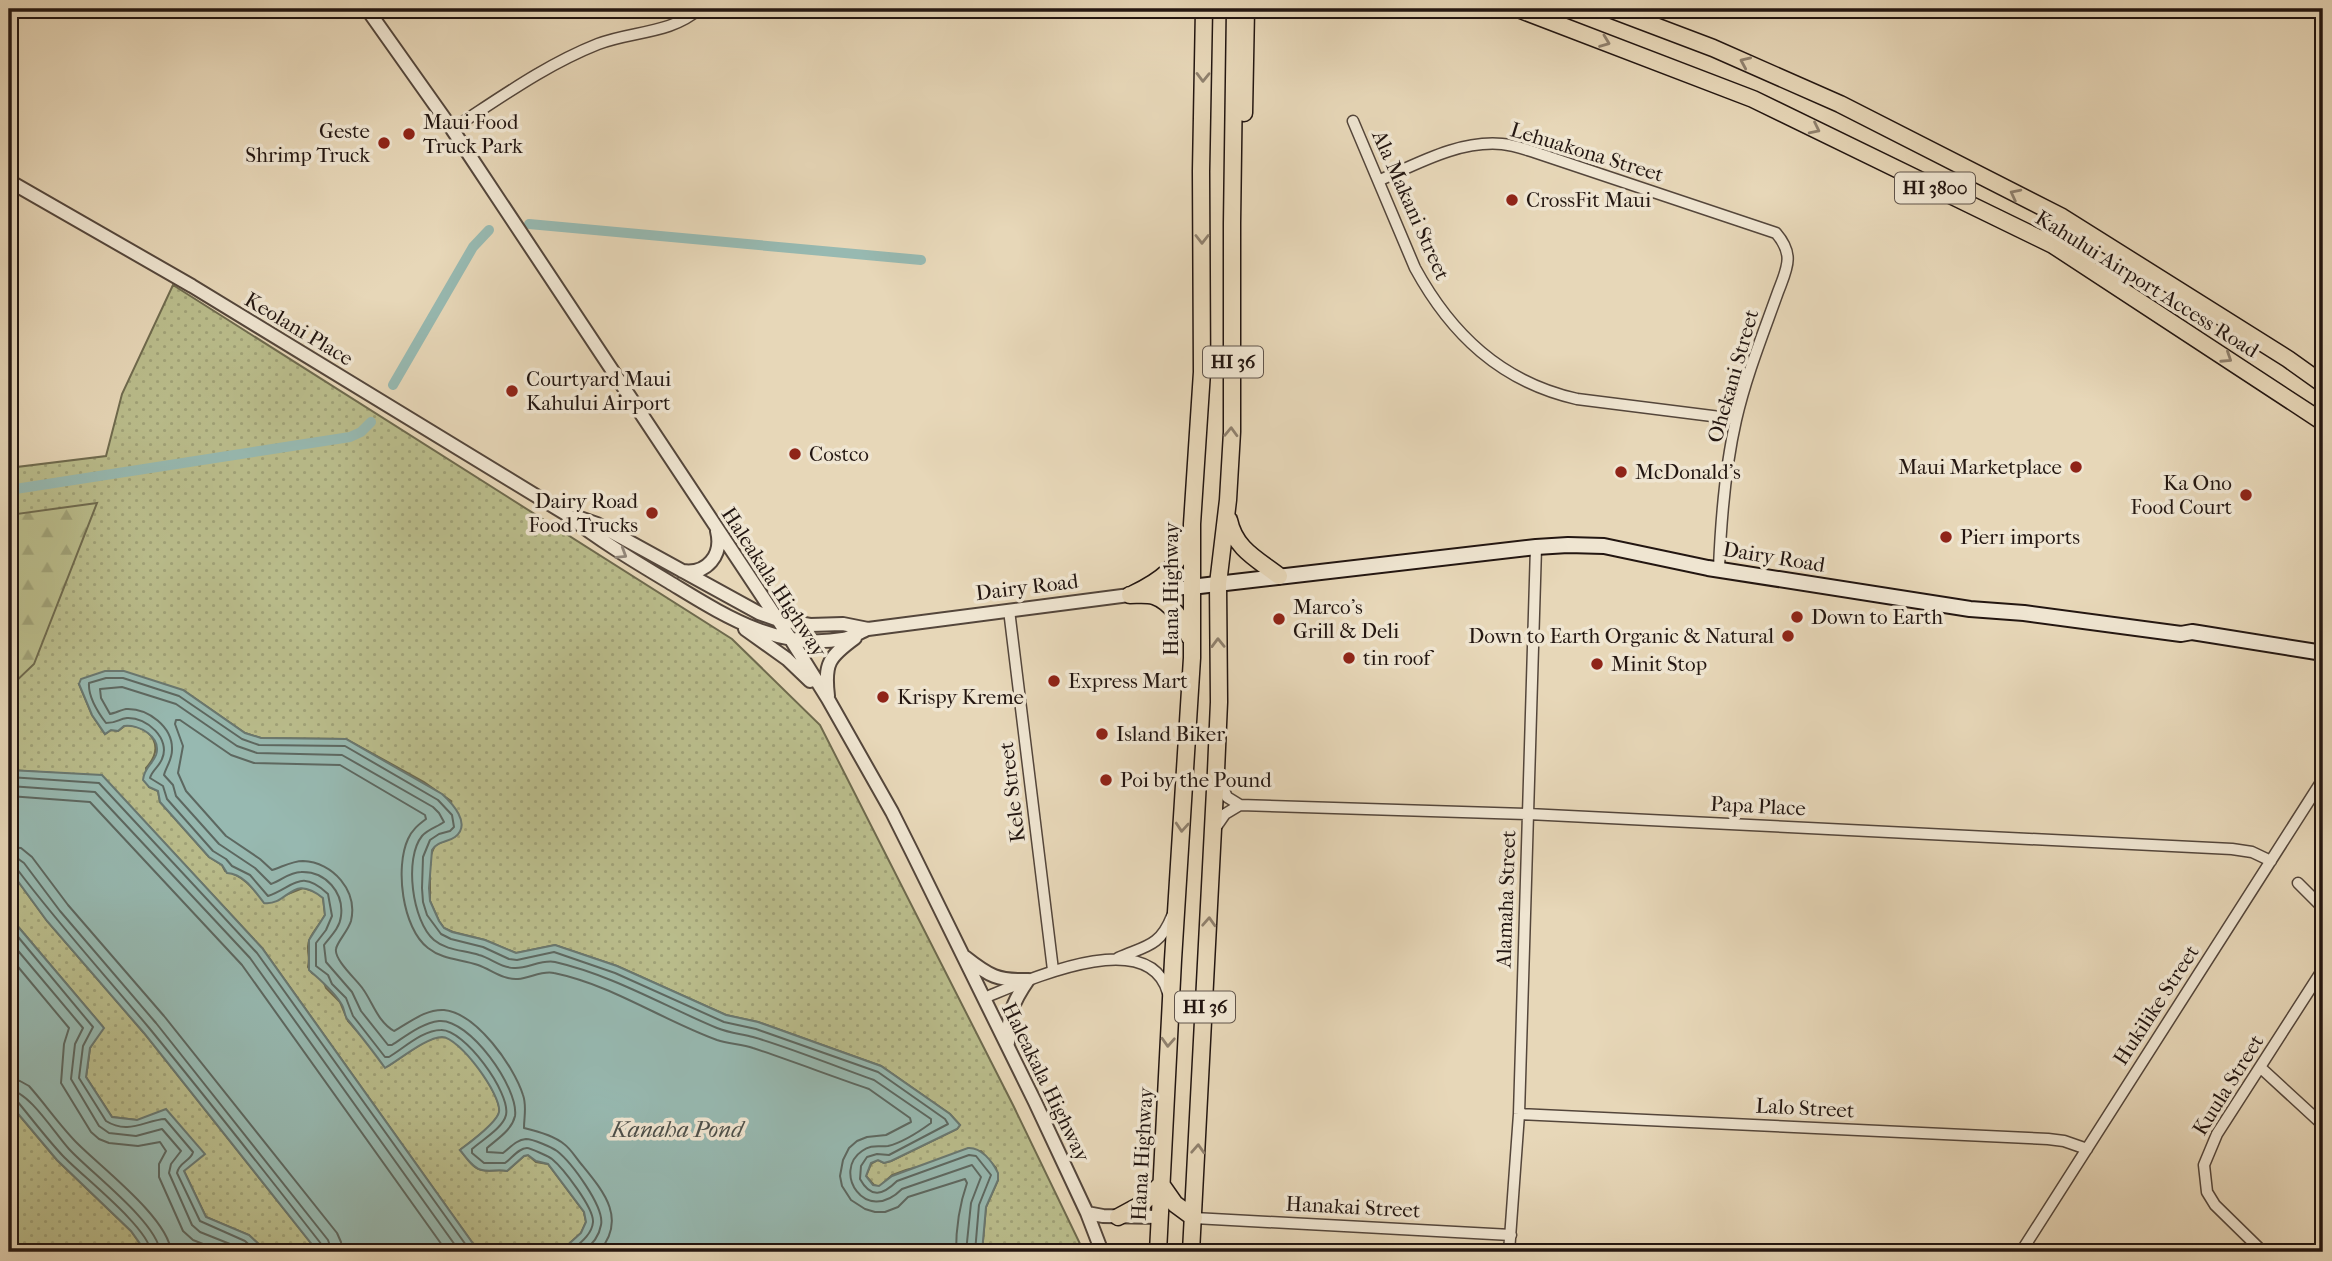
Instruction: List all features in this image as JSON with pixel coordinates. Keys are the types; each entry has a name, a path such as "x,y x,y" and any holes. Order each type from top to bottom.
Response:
{"main road":[{"name":"Hana Highway","path":"1158,1252 1170,1005 1192,658 1192,524 1202,372 1201,171 1204,9"},
{"name":"HI 36","path":"1191,1252 1219,702 1218,584 1228,500 1232,432 1231,223 1235,9"},
{"path":"1231,223 1244,143 1246,9"},
{"name":"Kahului Airport Access Road","path":"1518,9 1753,99 2053,245 2323,422"},
{"name":"Kahului Airport Access Road","path":"1610,9 1713,48 1840,104 2062,217 2288,359 2323,384"},
{"path":"1228,500 1236,541 1279,576"},
{"path":"1130,595 1151,586 1172,570 1182,554 1192,524"},
{"name":"Dairy Road","path":"1191,587 1536,547 1590,545 1708,568 1970,609 2024,613 2181,634 2192,632 2323,653"},
{"path":"1130,595 1153,596 1174,611 1188,635 1192,658"},
{"path":"1118,1217 1142,1204 1161,1184 1175,1204 1194,1218"},
{"path":"1160,1217 1194,1218"}],"street":[{"name":"Haleakala Highway","path":"367,9 453,129 716,527 763,609 776,619 790,638 828,699 892,812 1008,1047 1087,1213 1102,1252"},
{"path":"453,129 558,62 601,43 681,22 699,9"},
{"name":"Ala Makani Street","path":"1353,121 1415,268 1427,290 1448,321 1492,362 1530,385 1557,395 1736,419"},
{"name":"Lehuakona Street","path":"1380,180 1455,150 1474,145 1502,144 1534,152 1776,233 1781,239"},
{"name":"Keolani Place","path":"9,181 192,286 566,514 591,533 733,621 790,638"},
{"name":"Ohekani Street","path":"1719,568 1721,530 1736,419 1787,267 1787,246 1781,239"},
{"name":"Keolani Place","path":"566,514 597,524 678,570 763,609"},
{"path":"678,570 699,571 711,562 719,546 716,527"},
{"name":"Alamaha Street","path":"1509,1252 1519,1114 1536,547"},
{"path":"648,569 675,577 745,616 754,616 763,609"},
{"name":"Dairy Road","path":"790,638 811,642 845,639 868,629 1191,587"},
{"name":"Kele Street","path":"1009,610 1053,970"},
{"name":"Dairy Road","path":"776,619 810,625 843,624 868,629"},
{"path":"733,621 787,659 828,699"},
{"path":"828,699 826,675 831,658 868,629"},
{"path":"1213,838 1222,817 1240,805 1225,794 1216,771"},
{"name":"Hukilike Street","path":"2021,1252 2323,779"},
{"name":"Papa Place","path":"1240,805 1528,814 2232,849 2252,852 2271,861"},
{"path":"2298,883 2323,908"},
{"path":"984,998 1053,970 1114,959 1153,944 1160,939 1171,919 1177,900"},
{"path":"962,955 996,978 1007,981 1028,980"},
{"path":"1114,959 1139,963 1154,971 1164,982 1170,1005"},
{"name":"Kuula Street","path":"2263,1252 2215,1205 2207,1192 2204,1165 2217,1134 2323,969"},
{"path":"1008,1047 1008,1023 1012,1007 1028,980"},
{"path":"2261,1068 2323,1125"},
{"name":"Lalo Street","path":"1519,1114 2048,1139 2064,1141 2087,1150"},
{"name":"Haleakala Highway","path":"1087,1213 1110,1252"},
{"path":"1087,1213 1118,1217 1160,1217"},
{"name":"Hanakai Street","path":"1194,1218 1511,1234"}],"green space":[{"path":"173,285 732,639 820,725 1013,1105 1084,1252 982,1252 986,1207 998,1180 996,1168 981,1151 906,1170 892,1175 879,1187 874,1185 866,1176 871,1164 878,1160 884,1163 891,1161 957,1129 960,1125 950,1114 881,1066 758,1022 726,1015 617,966 555,945 516,953 485,940 444,928 430,901 430,857 435,845 447,840 451,801 424,782 346,739 261,738 245,733 183,690 79,684 92,715 105,734 111,730 118,731 126,725 143,730 153,739 155,753 146,768 149,787 158,791 160,802 209,857 222,865 225,871 247,883 265,903 303,888 316,892 323,898 325,915 310,940 308,967 323,980 326,988 340,1002 348,1021 388,1066 420,1045 439,1037 450,1038 456,1042 473,1060 495,1095 499,1113 488,1128 460,1150 473,1165 482,1170 507,1171 528,1155 536,1162 548,1164 584,1212 586,1222 581,1233 560,1252 479,1252 262,948 102,776 9,770 9,468 106,456 122,394"},
{"path":"97,503 34,664 9,688 9,515"},
{"path":"9,869 47,921 144,1033 318,1252 267,1252 249,1235 206,1217 184,1171 137,1120 112,1117 86,1077 90,1048 103,1027 9,916"},
{"path":"9,1103 57,1160 131,1231 146,1252 9,1252"}],"water":[{"name":"Kanaha Pond","path":"105,671 124,671 183,690 245,733 261,738 346,739 442,794 459,814 462,826 455,837 432,850 430,901 444,928 485,940 516,953 555,945 617,966 726,1015 758,1022 881,1066 950,1114 960,1125 957,1129 891,1161 884,1163 878,1160 871,1163 866,1176 873,1185 879,1186 892,1176 968,1148 982,1152 998,1173 998,1180 986,1207 982,1252 560,1252 581,1233 586,1222 584,1212 548,1164 536,1161 528,1155 507,1171 485,1171 472,1165 460,1150 488,1127 499,1112 494,1093 478,1068 458,1046 442,1037 421,1045 385,1068 347,1018 335,995 309,970 309,940 325,915 323,898 304,888 272,903 264,903 244,880 227,873 222,865 209,857 160,802 158,791 143,780 156,755 156,743 152,737 130,726 105,734 92,715 79,684 81,679"},
{"path":"9,770 102,775 262,948 479,1252 318,1252 144,1033 47,921 9,869"},
{"path":"9,916 104,1028 90,1048 86,1077 112,1117 137,1120 166,1109 205,1154 184,1171 206,1217 249,1235 267,1252 146,1252 131,1231 57,1160 9,1103"}],"waterway":[{"path":"529,224 921,260"},
{"path":"393,385 473,247 489,230"},
{"path":"9,490 350,437 361,432 371,422"}],"place":[{"name":"Maui Food Truck Park","path":"409,134"},
{"name":"Geste Shrimp Truck","path":"384,143"},
{"name":"CrossFit Maui","path":"1512,200"},
{"name":"Courtyard Maui Kahului Airport","path":"512,391"},
{"name":"Costco","path":"795,454"},
{"name":"Maui Marketplace","path":"2076,467"},
{"name":"McDonald's","path":"1621,472"},
{"name":"Ka Ono Food Court","path":"2246,495"},
{"name":"Dairy Road Food Trucks","path":"652,513"},
{"name":"Pier1 imports","path":"1946,537"},
{"name":"Down to Earth","path":"1797,617"},
{"name":"Marco's Grill & Deli","path":"1279,619"},
{"name":"Down to Earth Organic & Natural","path":"1788,636"},
{"name":"tin roof","path":"1349,658"},
{"name":"Minit Stop","path":"1597,664"},
{"name":"Express Mart","path":"1054,681"},
{"name":"Krispy Kreme","path":"883,697"},
{"name":"Island Biker","path":"1102,734"},
{"name":"Poi by the Pound","path":"1106,780"}]}
